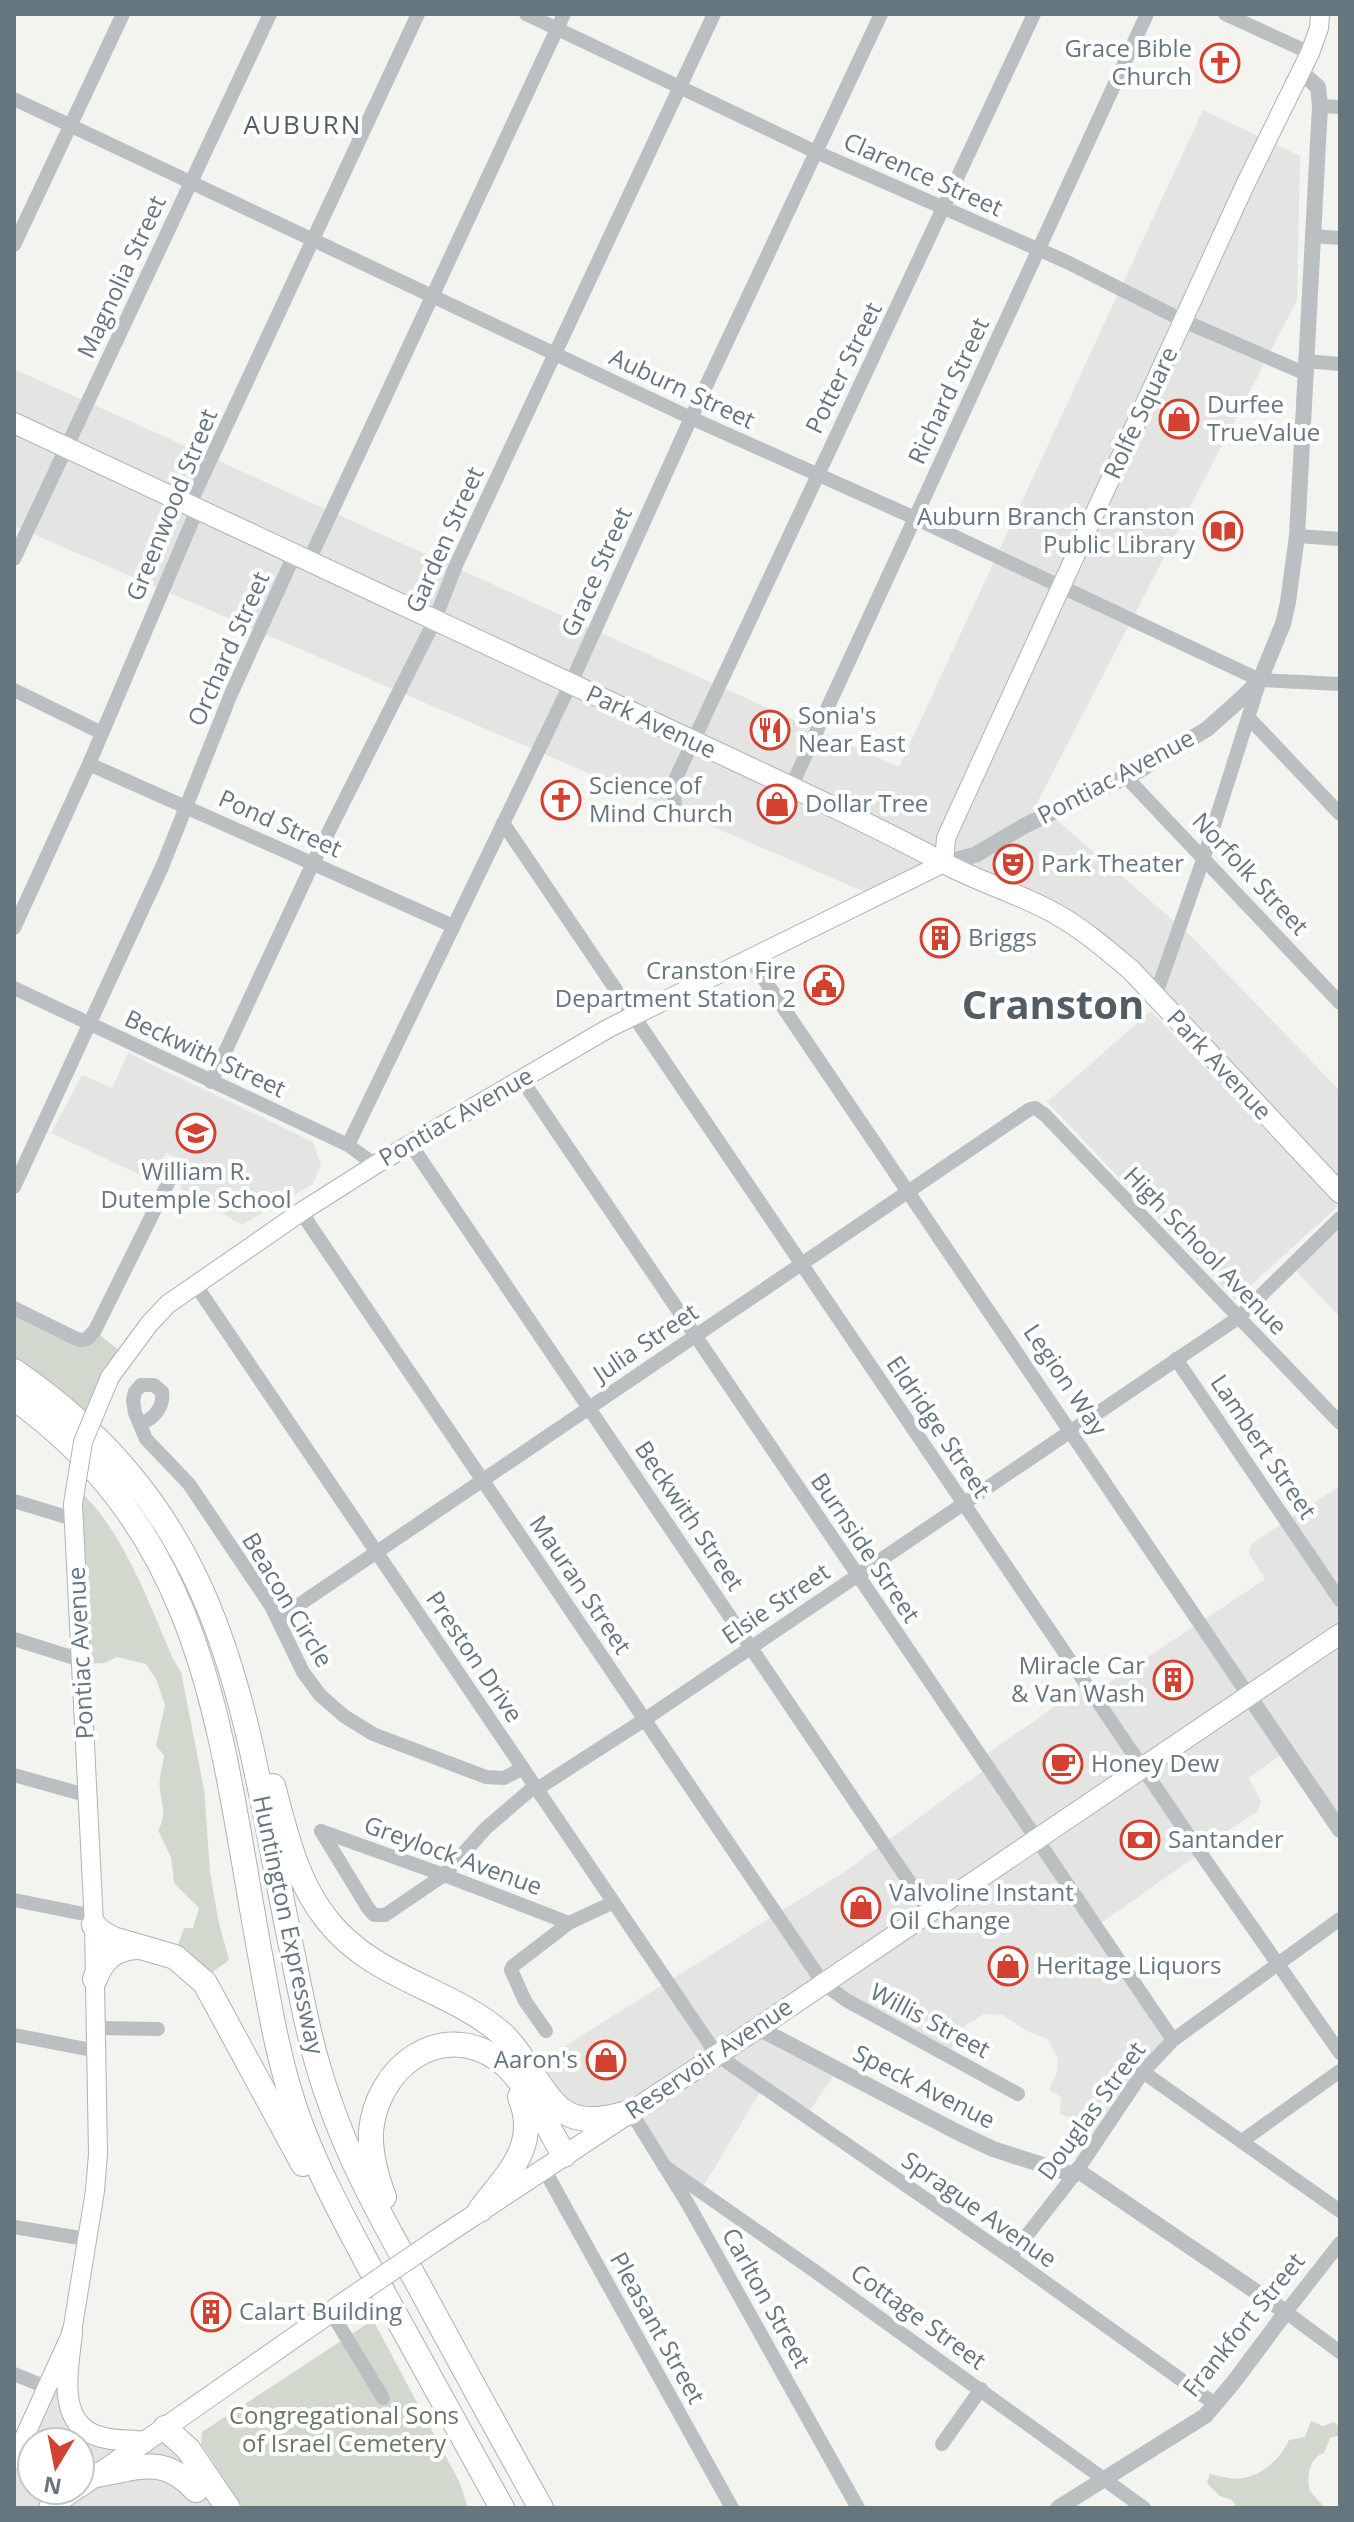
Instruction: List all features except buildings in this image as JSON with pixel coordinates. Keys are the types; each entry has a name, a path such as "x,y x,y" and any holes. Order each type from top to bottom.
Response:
{"highway":[{"name":"Huntington Expressway","path":"14,1371 83,1425 141,1487 182,1549 215,1617 242,1708 304,2012 341,2134 428,2303 541,2508"},
{"name":"Huntington Expressway","path":"14,1398 71,1445 113,1491 160,1561 187,1619 214,1709 282,2064 313,2156 361,2252 502,2508"},
{"path":"215,1617 249,1695 295,1862 319,1910 338,1933 371,1961 477,2017 501,2034 526,2061 550,2098 569,2137 568,2152"},
{"path":"94,1920 99,1931 113,1939 175,1957 205,1983 324,2201 361,2252"},
{"path":"95,1979 103,1962 114,1952 128,1947 148,1947"},
{"path":"428,2303 377,2177 371,2142 374,2116 392,2076 414,2056 443,2045 458,2045 484,2052 504,2064 516,2077 568,2152"},
{"path":"480,2210 520,2156 527,2133 526,2118 515,2088 501,2066 484,2052"},
{"path":"550,2098 563,2111 583,2119 631,2112"},
{"path":"423,2364 486,2508"},
{"path":"155,2435 172,2451 202,2499"},
{"path":"155,2435 188,2449 228,2508"},
{"path":"96,2479 151,2467 165,2467 182,2476 202,2499"}],"main road":[{"path":"1310,53 1319,28 1320,14"},
{"name":"Rolfe Square","path":"944,863 946,838 1245,185 1310,53"},
{"name":"Park Avenue","path":"14,423 1055,913 1131,970 1337,1183"},
{"name":"Pontiac Avenue","path":"14,2460 72,2332 95,2191 98,2154 94,1920 73,1511 83,1442 110,1377 168,1304 375,1165 633,1016 944,863"},
{"name":"Reservoir Avenue","path":"96,2476 480,2210 758,2028 1340,1634"},
{"path":"72,2332 67,2389 74,2417 84,2429 98,2436 155,2435"}],"street":[{"path":"14,245 123,14"},
{"name":"Magnolia Street","path":"14,559 270,14"},
{"name":"Greenwood Street","path":"14,928 89,764 194,517 194,495 418,14"},
{"name":"Clarence Street","path":"526,14 816,152 1038,250 1184,321 1304,367 1340,364"},
{"name":"Orchard Street","path":"14,1187 162,867 231,694 292,560 312,554 564,14"},
{"name":"Garden Street","path":"211,1082 313,863 434,622 456,565 714,14"},
{"name":"Grace Street","path":"348,1145 570,685 691,418 881,14"},
{"name":"Potter Street","path":"675,814 674,782 1034,14"},
{"name":"Richard Street","path":"791,787 1147,14"},
{"path":"1225,14 1310,53"},
{"path":"1301,72 1318,87 1320,106 1340,107"},
{"name":"Auburn Street","path":"14,99 691,418 915,518 1260,680 1340,684"},
{"name":"Pontiac Avenue","path":"944,863 975,855 1024,826 1126,777 1207,729 1260,680 1283,624 1297,536 1320,106"},
{"path":"1312,236 1340,238"},
{"path":"1297,536 1340,539"},
{"path":"1155,997 1204,857 1260,680"},
{"path":"14,690 102,733"},
{"path":"1249,718 1339,812"},
{"name":"Pond Street","path":"89,764 453,926"},
{"name":"Norfolk Street","path":"1126,777 1340,1003"},
{"name":"Eldridge Street","path":"503,823 1142,1768 1340,2053"},
{"name":"Legion Way","path":"749,957 1340,1830"},
{"name":"Beckwith Street","path":"14,988 348,1145 375,1165"},
{"name":"Burnside Street","path":"522,1080 1173,2040"},
{"name":"Julia Street","path":"278,1619 1025,1111 1039,1110"},
{"name":"High School Avenue","path":"1039,1110 1340,1423"},
{"name":"Beckwith Street","path":"411,1145 929,1911"},
{"path":"14,1308 79,1340 87,1339 95,1330 172,1175"},
{"name":"Mauran Street","path":"301,1212 823,1983"},
{"name":"Elsie Street","path":"321,1831 374,1915 385,1915 444,1875 486,1828 536,1788 644,1720 1238,1318 1340,1218"},
{"name":"Preston Drive","path":"195,1284 717,2055"},
{"name":"Lambert Street","path":"1176,1359 1340,1600"},
{"name":"Beacon Circle","path":"140,1424 152,1449 185,1480 278,1619 308,1680 325,1700 358,1726 381,1738 486,1777 504,1778 523,1768"},
{"path":"14,1501 73,1511"},
{"path":"14,1639 81,1660"},
{"path":"14,1775 89,1796"},
{"name":"Greylock Avenue","path":"321,1831 569,1923"},
{"path":"14,1900 94,1920"},
{"path":"546,2031 525,2001 511,1970 518,1961 569,1923 612,1903"},
{"name":"Douglas Street","path":"1010,2257 1076,2172 1143,2072 1173,2040 1340,1919"},
{"name":"Willis Street","path":"823,1983 846,2000 1018,2094"},
{"path":"96,2028 158,2029"},
{"name":"Speck Avenue","path":"758,2028 993,2149 1076,2172 1286,2312 1340,2352"},
{"path":"14,2035 97,2051"},
{"name":"Sprague Avenue","path":"717,2055 1010,2257 1215,2404"},
{"path":"1242,2141 1340,2071"},
{"path":"1143,2072 1340,2211"},
{"name":"Carlton Street","path":"631,2112 858,2508"},
{"name":"Cottage Street","path":"664,2166 1144,2508"},
{"name":"Pleasant Street","path":"544,2169 732,2508"},
{"path":"14,2227 86,2239"},
{"name":"Frankfort Street","path":"1058,2508 1205,2416 1340,2243"},
{"path":"340,2306 383,2398"},
{"path":"14,2374 46,2387"},
{"path":"942,2444 981,2389"}],"shaded area":[{"path":"1203,110 1300,156 1297,300 1037,803 1190,935 1340,1091 1340,1193 1153,996 1031,898 924,861 874,896 14,526 14,369 899,767"},
{"path":"1151,1011 1338,1206 1235,1300 1047,1102"},
{"path":"128,1053 313,1142 321,1165 313,1184 242,1225 180,1188 190,1163 166,1153 151,1180 51,1133 82,1075 112,1088"},
{"path":"1340,1221 1340,1317 1293,1268"},
{"path":"1340,1486 1340,1819 1283,1753 1249,1778 1261,1801 1258,1811 1202,1848 1199,1854 1097,1926 1168,2033 1148,2067 1096,2135 1060,2114 1061,2097 1049,2090 1057,2072 1058,2059 1047,2039 1027,2031 1003,2015 984,2014 963,2027 948,2054 822,1990 758,2036 834,2075 806,2116 762,2089 700,2192 681,2179 643,2125 571,2112 546,2073 562,2062 555,2052 847,1870 987,1768 982,1757 1086,1685 1095,1692 1264,1580 1249,1554 1252,1543"},
{"path":"65,2333 75,2415 119,2436 156,2426 230,2508 14,2508 16,2452 16,2506 96,2506 96,2426 27,2426"}],"green space":[{"path":"14,1309 82,1338 95,1331 121,1352 88,1418 14,1361"},
{"path":"74,1486 106,1521 119,1543 181,1672 204,1789 210,1871 218,1919 229,1960 203,1979 175,1953 184,1928 193,1928 199,1908 174,1883 171,1857 158,1830 163,1815 160,1777 164,1755 156,1746 165,1705 156,1679 146,1664 117,1657 104,1663 83,1664"},
{"name":"Congregational Sons of Israel Cemetery","path":"373,2320 460,2483 468,2508 243,2508 201,2444 202,2432"},
{"path":"1311,2421 1323,2426 1334,2422 1340,2427 1340,2435 1330,2438 1324,2453 1312,2463 1309,2474 1310,2491 1325,2508 1237,2508 1232,2500 1220,2496 1207,2483 1210,2474 1238,2478 1264,2470 1289,2440 1305,2437"}],"place":[{"name":"Grace Bible Church","path":"1220,63"},
{"name":"Durfee TrueValue","path":"1179,419"},
{"name":"Auburn Branch Cranston Public Library","path":"1223,531"},
{"name":"Sonia's Near East","path":"770,730"},
{"name":"Science of Mind Church","path":"561,800"},
{"name":"Dollar Tree","path":"777,804"},
{"name":"Park Theater","path":"1013,864"},
{"name":"Briggs","path":"940,938"},
{"name":"Cranston Fire Department Station 2","path":"824,985"},
{"name":"William R. Dutemple School","path":"196,1133"},
{"name":"Miracle Car & Van Wash","path":"1173,1680"},
{"name":"Honey Dew","path":"1063,1764"},
{"name":"Santander","path":"1140,1840"},
{"name":"Valvoline Instant Oil Change","path":"861,1907"},
{"name":"Heritage Liquors","path":"1008,1966"},
{"name":"Aaron's","path":"606,2060"},
{"name":"Calart Building","path":"211,2312"}],"district":[{"name":"AUBURN","path":"303,125"},
{"name":"Cranston","path":"1053,1005"}]}
